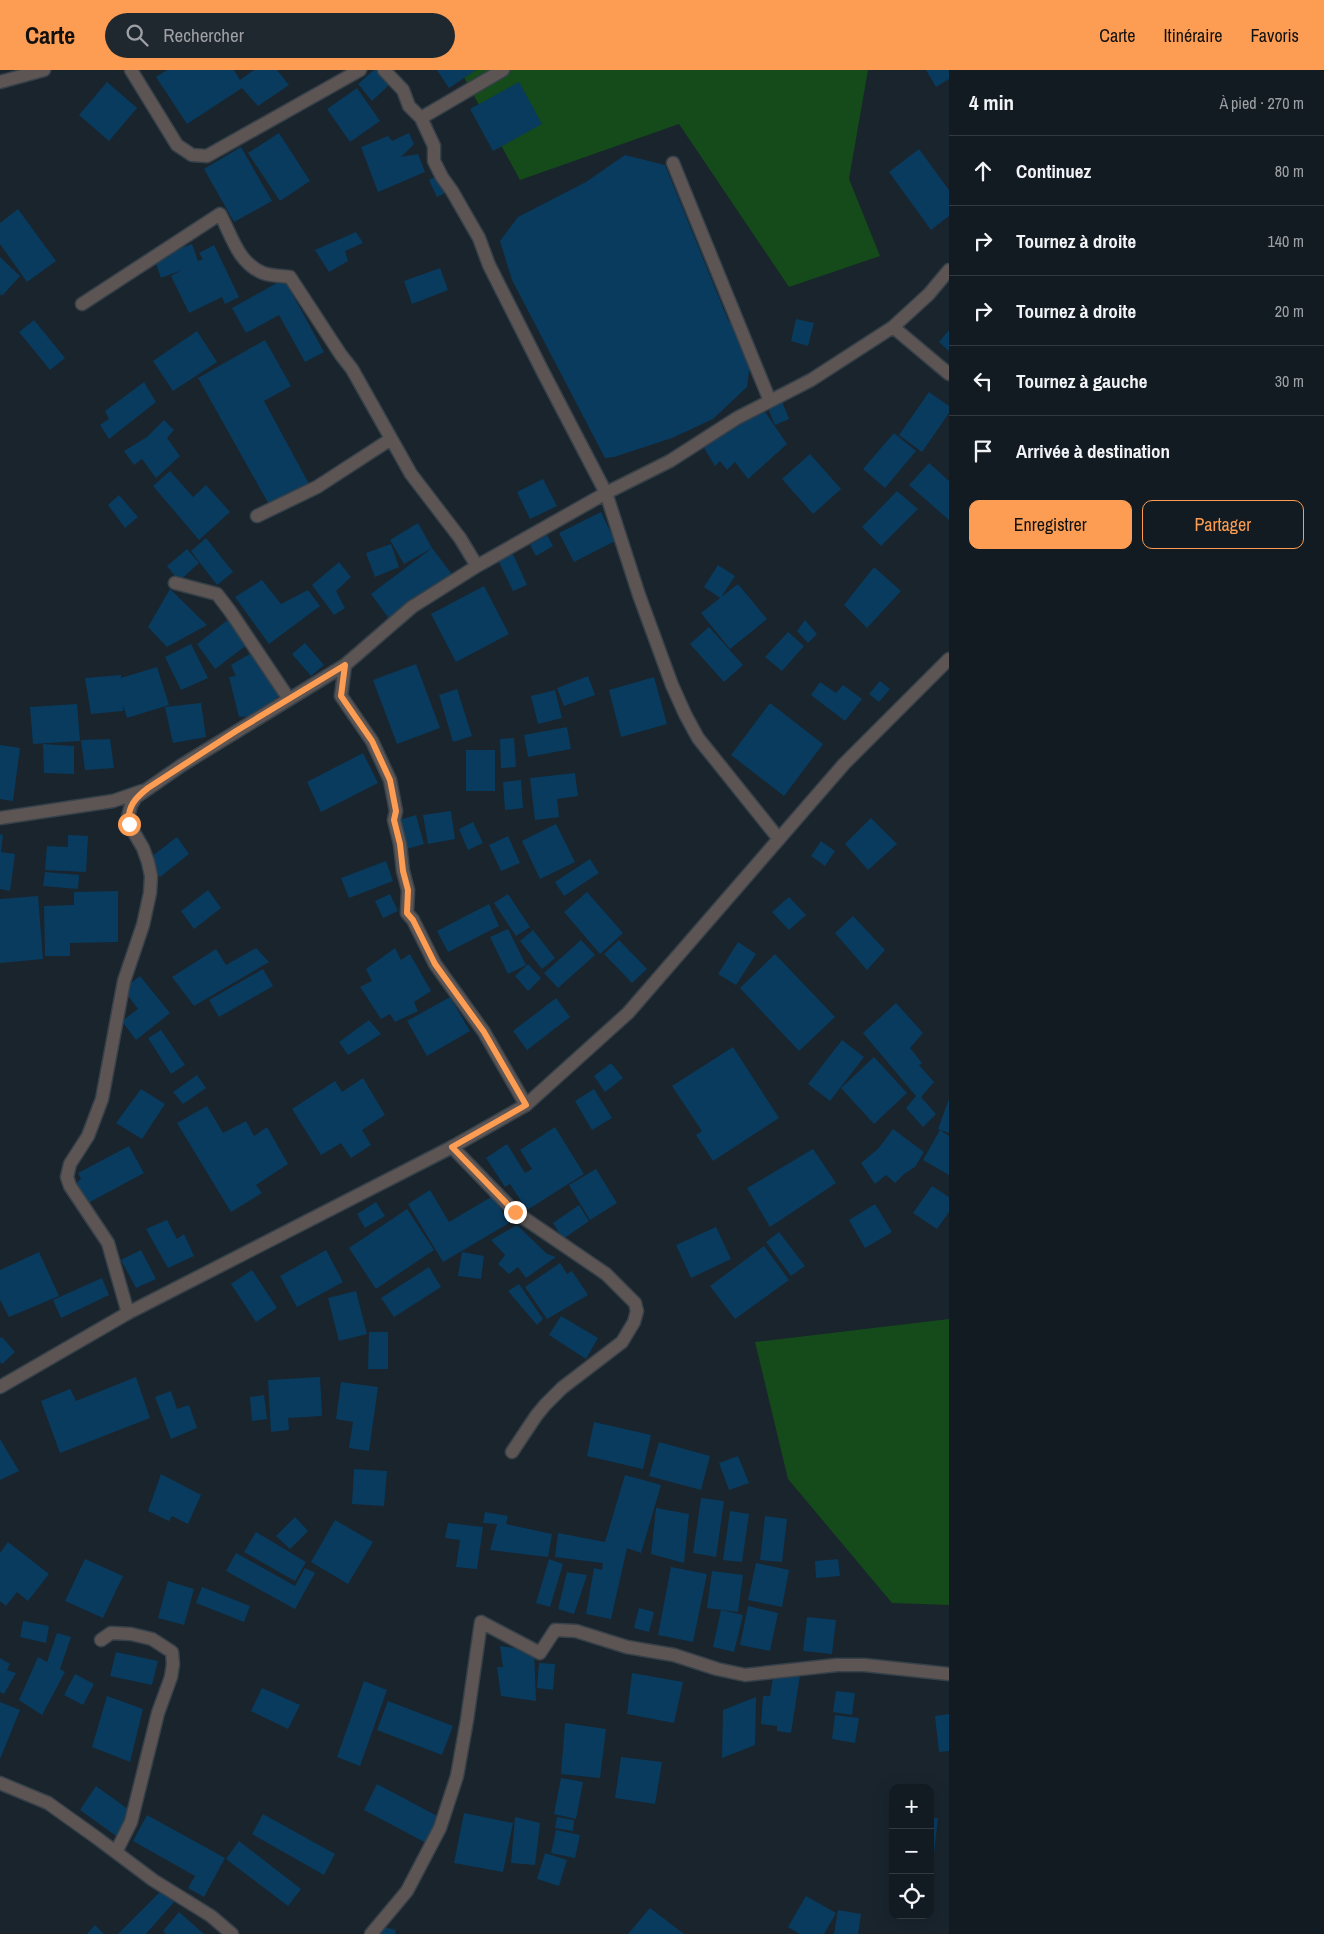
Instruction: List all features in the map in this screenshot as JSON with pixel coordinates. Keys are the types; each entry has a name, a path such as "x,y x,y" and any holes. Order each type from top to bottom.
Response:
{"street":[{"path":"0,82 44,70"},
{"path":"131,70 177,146 192,155 207,156 360,70"},
{"path":"384,70 403,90 409,106 421,118 434,146 434,161 479,238 489,265 606,493 638,595 685,714 698,738 779,839"},
{"path":"421,118 503,70"},
{"path":"673,163 770,401"},
{"path":"82,304 220,214 237,251 247,264 264,274 290,277 352,369 412,474 460,538 476,566"},
{"path":"128,1313 108,1243 70,1186 68,1177 70,1164 88,1136 102,1099 124,981 147,908 151,876 143,848 129,824 128,817 131,805 136,797 236,731 345,665 412,607 476,566 606,493 670,461 738,418 811,380 893,327 929,294 949,270"},
{"path":"893,327 949,374"},
{"path":"258,516 317,487 391,439"},
{"path":"175,583 217,594 230,610 289,699"},
{"path":"0,1387 128,1313 452,1147 526,1105 628,1013 844,764 949,659"},
{"path":"345,665 341,696 372,741 390,780 396,811 394,820 408,890 407,913 413,920 435,964 484,1032 526,1105"},
{"path":"0,818 113,801 148,788"},
{"path":"452,1147 515,1212 606,1274 635,1303 637,1311 634,1322 622,1342 562,1388 536,1416 512,1452"},
{"path":"371,1934 407,1890 440,1828 457,1776 481,1622 540,1653 555,1630 569,1630 627,1647 674,1655 718,1669 745,1675 836,1665 864,1665 949,1674"},
{"path":"101,1640 112,1633 131,1634 152,1639 172,1652 173,1664 171,1678 158,1713 131,1822 116,1852"},
{"path":"0,1784 48,1803 153,1880 211,1916 232,1934"}],"green space":[{"path":"460,70 868,70 849,179 880,256 789,287 679,124 520,180"},
{"path":"949,1319 949,1605 892,1603 788,1479 755,1342"}],"building":[{"path":"167,70 234,70 240,80 254,70 277,70 289,85 258,106 242,88 187,124 156,77"},
{"path":"374,70 378,70 390,84 372,101 358,84"},
{"path":"437,70 476,70 449,88"},
{"path":"926,70 949,70 949,79 936,87"},
{"path":"107,82 137,108 109,141 79,115"},
{"path":"519,82 542,124 493,151 470,109"},
{"path":"357,88 380,121 350,142 327,109"},
{"path":"279,133 310,181 280,201 248,153"},
{"path":"409,133 414,144 401,157 418,154 425,172 378,192 361,147 388,136 392,141"},
{"path":"241,147 272,201 234,222 204,169"},
{"path":"919,149 949,190 949,216 931,230 889,172"},
{"path":"625,155 665,165 728,320 752,348 747,387 713,419 672,438 614,457 605,458 512,280 500,241 518,217 586,182"},
{"path":"447,171 455,188 437,197 429,180"},
{"path":"18,209 56,261 27,282 0,244 0,223"},
{"path":"356,232 363,243 345,251 348,261 329,272 315,250"},
{"path":"192,244 198,261 203,259 199,253 214,245 239,297 225,304 222,297 189,313 171,276 182,270 161,278 154,258"},
{"path":"0,257 20,276 2,296 0,294"},
{"path":"440,268 448,290 412,304 404,281"},
{"path":"284,279 324,352 305,362 279,315 246,333 232,308"},
{"path":"796,319 814,323 808,346 791,341"},
{"path":"34,320 65,358 50,370 19,332"},
{"path":"949,330 949,351 939,342"},
{"path":"197,331 217,362 173,391 153,361"},
{"path":"265,340 291,386 264,401 314,493 275,515 198,378"},
{"path":"144,382 156,402 109,439 100,425 109,419 105,411"},
{"path":"929,392 949,406 949,413 922,452 899,435"},
{"path":"781,399 789,419 775,425 767,406"},
{"path":"761,406 787,444 748,479 735,462 727,470 720,461 715,466 704,448"},
{"path":"164,420 174,430 167,438 180,456 156,478 142,459 134,465 124,451 147,437"},
{"path":"894,433 916,451 885,488 863,469"},
{"path":"810,454 841,489 813,514 782,479"},
{"path":"929,463 949,481 949,520 909,485"},
{"path":"170,471 193,497 206,485 230,512 199,540 153,486"},
{"path":"543,479 557,506 530,519 517,492"},
{"path":"897,491 918,509 881,546 862,527"},
{"path":"119,495 138,517 125,528 108,505"},
{"path":"601,512 615,541 574,562 559,533"},
{"path":"418,523 432,548 404,564 390,540"},
{"path":"547,535 553,546 536,556 530,545"},
{"path":"206,538 233,572 217,585 191,551"},
{"path":"391,544 399,567 375,577 366,553"},
{"path":"432,548 454,577 393,624 371,594"},
{"path":"187,549 199,563 179,581 167,566"},
{"path":"512,552 527,585 513,591 497,558"},
{"path":"339,562 351,577 336,591 345,608 334,615 312,585"},
{"path":"718,565 735,576 721,597 738,584 767,619 730,649 701,613 720,598 704,587"},
{"path":"874,567 901,591 867,628 844,605"},
{"path":"262,580 281,604 308,590 320,606 269,644 235,597"},
{"path":"484,586 509,634 456,662 431,614"},
{"path":"170,589 207,625 167,647 148,627"},
{"path":"229,619 248,644 215,669 197,644"},
{"path":"805,620 817,634 808,643 797,631"},
{"path":"709,627 743,665 724,682 690,644"},
{"path":"788,632 804,646 782,671 765,657"},
{"path":"305,643 324,665 311,676 292,654"},
{"path":"191,644 208,678 181,690 165,657"},
{"path":"253,652 287,689 255,716 239,717 229,677 236,676 231,665"},
{"path":"416,664 440,728 397,744 373,680"},
{"path":"157,667 169,705 127,718 123,705 123,711 91,714 85,678 121,675 121,678"},
{"path":"588,676 595,695 564,706 557,688"},
{"path":"654,677 667,724 621,737 609,690"},
{"path":"880,681 890,689 879,702 869,694"},
{"path":"820,682 836,693 843,685 862,699 845,721 811,695"},
{"path":"457,689 472,736 453,742 439,695"},
{"path":"555,690 562,718 538,724 531,696"},
{"path":"201,703 206,737 173,743 165,707"},
{"path":"770,703 823,744 784,796 731,755"},
{"path":"77,704 80,741 33,744 30,707"},
{"path":"567,727 571,749 528,757 524,735"},
{"path":"514,738 516,767 501,768 500,739"},
{"path":"110,739 114,768 85,770 81,740"},
{"path":"43,744 74,746 74,774 44,773"},
{"path":"0,745 20,748 13,801 0,799"},
{"path":"466,750 495,750 495,791 466,791"},
{"path":"363,753 378,783 321,812 307,782"},
{"path":"575,773 578,796 557,799 559,817 535,820 530,778"},
{"path":"521,780 523,808 505,810 503,782"},
{"path":"451,811 455,839 428,844 423,815"},
{"path":"416,815 424,844 403,850 396,821"},
{"path":"871,818 897,844 868,870 845,844"},
{"path":"473,822 483,843 468,850 459,829"},
{"path":"556,824 575,862 540,879 522,841"},
{"path":"0,834 3,835 1,852 15,854 10,891 0,889"},
{"path":"68,835 88,836 86,872 45,870 47,846 68,847"},
{"path":"508,836 520,863 501,871 489,845"},
{"path":"177,837 189,854 160,877 147,860"},
{"path":"821,841 835,851 825,866 811,856"},
{"path":"590,859 599,873 564,896 555,882"},
{"path":"386,861 393,881 349,898 341,878"},
{"path":"45,872 79,875 78,889 43,886"},
{"path":"208,890 221,908 194,929 181,911"},
{"path":"118,891 118,942 70,943 70,956 45,956 44,906 74,905 74,892"},
{"path":"587,892 623,933 600,954 564,912"},
{"path":"390,894 398,911 383,918 375,901"},
{"path":"508,894 530,927 516,936 494,903"},
{"path":"38,896 43,959 0,963 0,899"},
{"path":"789,897 806,915 789,930 772,912"},
{"path":"489,904 499,926 448,952 437,931"},
{"path":"853,916 885,950 867,970 835,933"},
{"path":"508,929 526,965 508,974 490,937"},
{"path":"533,930 555,958 542,969 520,941"},
{"path":"581,940 595,955 558,988 544,973"},
{"path":"619,940 647,969 632,983 604,954"},
{"path":"738,942 756,954 736,985 718,974"},
{"path":"256,948 269,962 194,1006 172,977 216,949 226,965"},
{"path":"395,948 401,960 410,954 431,991 414,1002 418,1011 395,1022 390,1014 381,1019 360,987 372,981 366,969"},
{"path":"775,954 835,1017 799,1051 740,988"},
{"path":"528,964 541,978 528,991 515,976"},
{"path":"263,969 273,986 219,1017 209,1000"},
{"path":"140,976 170,1013 136,1040 122,1021 138,1009 123,989"},
{"path":"450,997 470,1031 427,1056 407,1021"},
{"path":"556,998 570,1017 527,1050 513,1031"},
{"path":"896,1003 923,1033 910,1048 922,1063 919,1065 934,1082 921,1097 936,1114 923,1127 906,1108 916,1096 863,1033"},
{"path":"369,1020 381,1034 348,1055 339,1042"},
{"path":"161,1030 185,1065 171,1074 148,1038"},
{"path":"842,1040 864,1057 830,1101 808,1084"},
{"path":"733,1047 779,1118 713,1161 696,1135 702,1131 672,1086"},
{"path":"874,1057 907,1093 874,1124 841,1088"},
{"path":"611,1063 623,1078 605,1092 594,1076"},
{"path":"197,1075 206,1088 183,1104 173,1092"},
{"path":"363,1078 385,1115 362,1130 371,1145 351,1158 341,1143 321,1155 292,1109 335,1081 342,1092"},
{"path":"141,1089 165,1104 142,1139 116,1123"},
{"path":"594,1089 612,1118 592,1130 575,1101"},
{"path":"949,1099 949,1133 938,1129"},
{"path":"207,1106 223,1133 246,1121 254,1136 267,1127 288,1164 256,1185 262,1193 231,1212 177,1123"},
{"path":"555,1127 584,1174 527,1210 510,1184 505,1187 486,1158 507,1144 525,1173 532,1169 520,1150"},
{"path":"893,1129 924,1152 915,1167 895,1183 886,1175 875,1184 861,1163 878,1149"},
{"path":"940,1130 949,1136 949,1175 923,1160"},
{"path":"129,1146 144,1173 88,1203 76,1183 81,1179 78,1173"},
{"path":"813,1149 836,1183 770,1227 747,1188"},
{"path":"596,1169 617,1203 590,1220 569,1185"},
{"path":"932,1186 949,1197 949,1212 937,1229 913,1213"},
{"path":"430,1190 449,1222 493,1196 509,1223 443,1262 408,1204"},
{"path":"376,1202 385,1216 365,1228 357,1214"},
{"path":"875,1204 892,1232 865,1248 849,1220"},
{"path":"579,1205 589,1221 563,1239 553,1223"},
{"path":"407,1209 434,1250 376,1289 349,1248"},
{"path":"167,1220 177,1239 184,1234 194,1256 168,1268 146,1229"},
{"path":"517,1225 547,1254 556,1257 526,1278 518,1267 509,1274 498,1264 505,1255 491,1240"},
{"path":"716,1227 731,1259 691,1278 676,1245"},
{"path":"779,1232 805,1266 791,1276 766,1242"},
{"path":"764,1246 789,1280 735,1319 710,1286"},
{"path":"141,1250 156,1279 136,1288 121,1260"},
{"path":"326,1250 343,1282 297,1307 280,1276"},
{"path":"39,1252 59,1296 9,1317 0,1300 0,1270"},
{"path":"462,1252 484,1256 481,1279 458,1276"},
{"path":"560,1263 567,1274 572,1271 588,1295 547,1319 525,1287"},
{"path":"429,1267 441,1287 394,1317 381,1298"},
{"path":"252,1270 277,1308 256,1322 231,1284"},
{"path":"102,1278 109,1295 61,1318 53,1300"},
{"path":"519,1284 543,1319 537,1325 508,1291"},
{"path":"356,1291 367,1334 339,1341 328,1298"},
{"path":"561,1316 598,1338 586,1359 549,1335"},
{"path":"369,1332 388,1332 388,1369 368,1369"},
{"path":"2,1337 15,1352 2,1364 0,1362 0,1338"},
{"path":"136,1377 150,1418 60,1453 41,1401 70,1389 76,1401"},
{"path":"320,1377 322,1416 288,1418 289,1430 271,1432 268,1380"},
{"path":"341,1382 378,1387 369,1451 349,1448 353,1422 336,1419"},
{"path":"171,1391 177,1409 189,1405 197,1428 171,1439 155,1397"},
{"path":"264,1395 267,1419 252,1421 250,1397"},
{"path":"594,1422 651,1435 643,1469 587,1456"},
{"path":"0,1439 19,1471 0,1480"},
{"path":"659,1442 710,1456 701,1490 649,1476"},
{"path":"738,1456 749,1483 729,1490 719,1463"},
{"path":"354,1469 387,1471 384,1506 352,1504"},
{"path":"161,1474 201,1495 188,1524 172,1516 169,1521 148,1511"},
{"path":"625,1475 661,1485 641,1553 627,1548 611,1619 586,1614 594,1568 602,1570 603,1563 555,1557 558,1533 605,1542"},
{"path":"701,1498 724,1501 716,1557 693,1553"},
{"path":"656,1508 689,1514 684,1563 651,1554"},
{"path":"730,1511 749,1514 742,1562 723,1560"},
{"path":"485,1512 508,1516 506,1524 552,1534 548,1557 490,1550 497,1524 483,1523"},
{"path":"765,1516 787,1519 782,1562 760,1560"},
{"path":"295,1517 308,1531 290,1549 276,1536"},
{"path":"335,1520 373,1542 348,1584 311,1562"},
{"path":"448,1523 483,1527 477,1569 456,1567 460,1540 445,1538"},
{"path":"256,1532 306,1562 295,1581 244,1552"},
{"path":"8,1542 49,1574 28,1601 17,1592 6,1606 0,1601 0,1553"},
{"path":"236,1553 295,1586 305,1568 315,1573 295,1609 226,1571"},
{"path":"85,1559 123,1576 103,1618 65,1601"},
{"path":"549,1559 563,1564 550,1607 536,1603"},
{"path":"838,1559 840,1576 816,1578 815,1561"},
{"path":"756,1563 789,1570 782,1607 748,1600"},
{"path":"671,1567 707,1574 693,1642 658,1635"},
{"path":"712,1571 743,1575 738,1612 707,1608"},
{"path":"567,1572 587,1575 574,1614 558,1609"},
{"path":"168,1581 194,1589 184,1625 158,1618"},
{"path":"202,1587 250,1606 244,1622 196,1603"},
{"path":"748,1606 778,1613 770,1651 740,1645"},
{"path":"639,1608 654,1612 649,1632 634,1628"},
{"path":"721,1610 743,1615 734,1652 713,1647"},
{"path":"807,1617 836,1620 832,1654 803,1651"},
{"path":"23,1621 49,1626 46,1643 20,1637"},
{"path":"57,1633 71,1637 60,1669 65,1672 42,1715 19,1700 38,1657 47,1662"},
{"path":"500,1646 534,1651 536,1701 501,1696 497,1667 503,1667"},
{"path":"116,1652 158,1661 152,1685 110,1676"},
{"path":"0,1658 10,1664 7,1670 16,1673 4,1694 0,1692"},
{"path":"539,1663 555,1664 553,1690 537,1688"},
{"path":"774,1672 800,1675 791,1733 777,1731 777,1726 761,1724 763,1696 770,1696"},
{"path":"632,1673 683,1682 674,1723 627,1714"},
{"path":"75,1674 94,1684 83,1705 64,1695"},
{"path":"364,1681 387,1690 360,1766 337,1757"},
{"path":"262,1688 300,1705 288,1729 251,1711"},
{"path":"836,1691 855,1693 852,1715 833,1712"},
{"path":"107,1696 143,1709 130,1762 92,1747"},
{"path":"756,1697 755,1745 722,1758 723,1710"},
{"path":"388,1701 453,1726 442,1755 377,1730"},
{"path":"0,1702 20,1710 0,1759"},
{"path":"949,1714 949,1751 939,1752 935,1716"},
{"path":"835,1715 859,1718 855,1743 832,1739"},
{"path":"565,1723 606,1729 600,1778 561,1774"},
{"path":"621,1757 662,1762 655,1804 615,1798"},
{"path":"561,1778 583,1782 576,1819 554,1814"},
{"path":"377,1784 441,1818 428,1844 364,1810"},
{"path":"96,1786 136,1815 119,1838 80,1810"},
{"path":"464,1813 513,1823 503,1872 454,1863"},
{"path":"263,1814 335,1854 324,1875 252,1834"},
{"path":"147,1815 225,1858 204,1897 188,1888 195,1876 133,1841"},
{"path":"515,1817 540,1823 535,1865 511,1863"},
{"path":"557,1817 574,1820 573,1831 555,1828"},
{"path":"934,1818 938,1818 934,1854"},
{"path":"556,1830 580,1835 575,1858 551,1853"},
{"path":"239,1841 301,1889 288,1906 226,1859"},
{"path":"545,1853 567,1860 559,1886 537,1879"},
{"path":"162,1890 174,1902 146,1934 118,1934"},
{"path":"806,1896 836,1913 824,1934 800,1934 788,1927"},
{"path":"650,1908 684,1934 628,1934"},
{"path":"838,1910 861,1914 858,1934 834,1934"},
{"path":"179,1912 204,1934 166,1934 163,1931"},
{"path":"95,1925 104,1934 87,1934"},
{"path":"378,1926 396,1930 395,1934 377,1934"}],"route":[{"path":"129,824 128,817 131,805 136,797 148,788 236,731 345,665 341,696 372,741 390,780 396,811 394,820 408,890 406,901 407,913 413,920 435,964 484,1032 526,1105 452,1147 477,1175 515,1212"}]}
